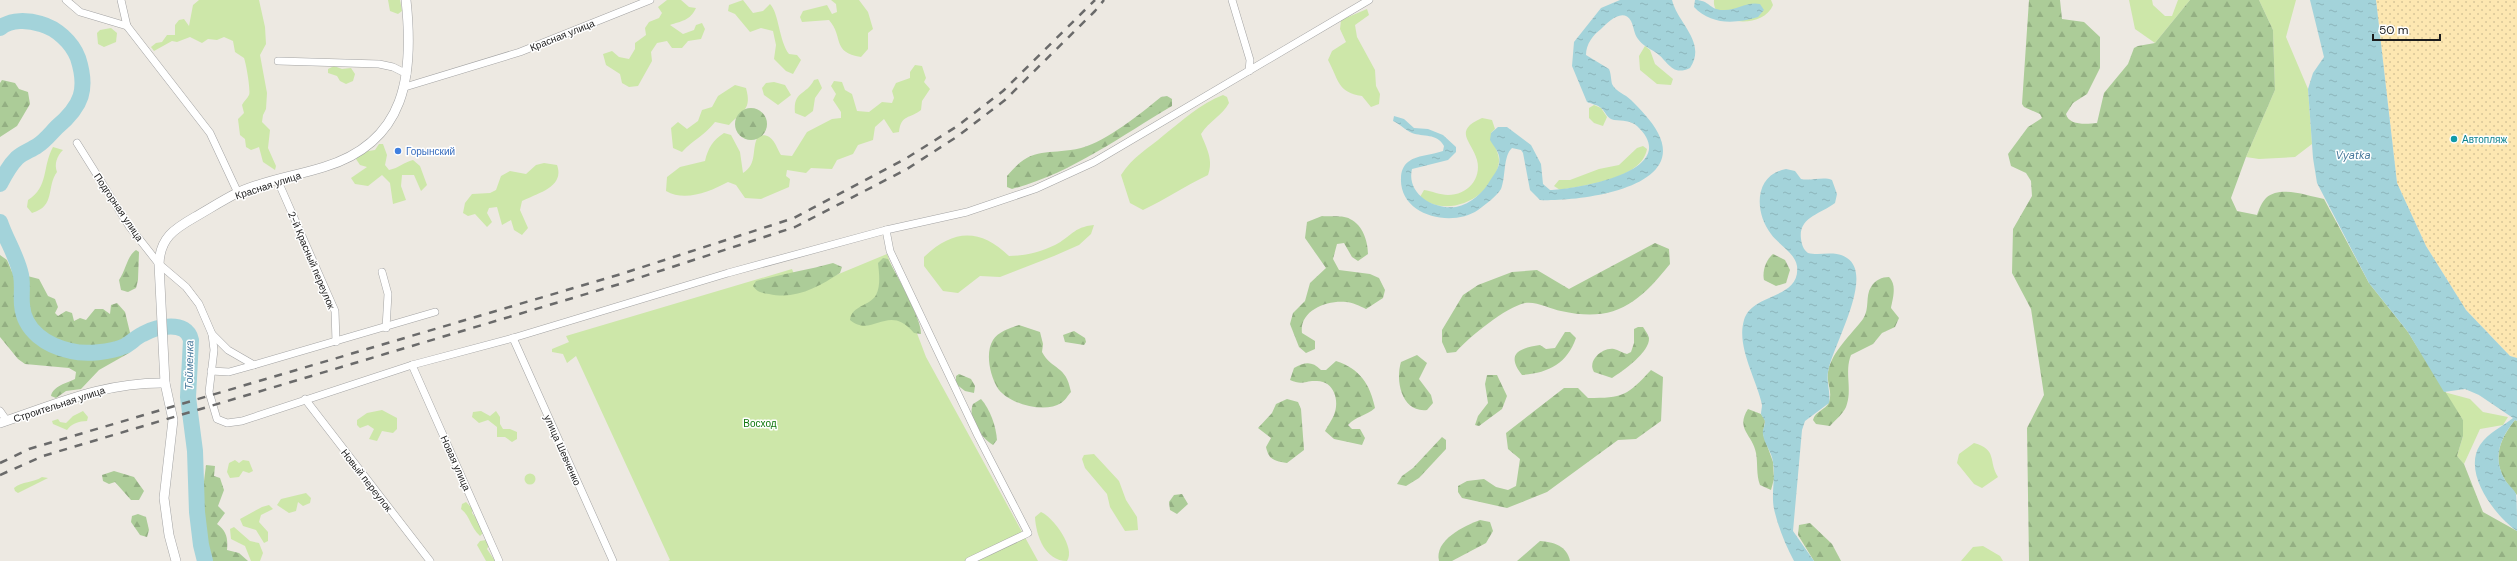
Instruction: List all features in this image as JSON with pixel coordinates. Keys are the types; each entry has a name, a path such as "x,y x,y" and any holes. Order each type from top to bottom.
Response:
{"street":[{"path":"66,0 80,12 127,26"},
{"path":"121,0 127,26 210,133 238,193"},
{"name":"Красная улица","path":"176,561 169,535 164,498 173,420 165,383 159,264 162,248 166,238 175,229 238,193 277,179 325,167 350,156 367,145 393,116 405,87 410,51 406,0"},
{"name":"Красная улица","path":"405,87 520,52 650,0"},
{"path":"1232,0 1250,60 1250,71"},
{"name":"Подгорная улица","path":"77,143 129,226 159,264 186,287 199,304 212,334 214,350 209,392 211,404 217,419 227,423 242,421 412,365 512,338 728,273 886,230 967,212 1035,189 1094,162 1369,0"},
{"path":"278,61 379,64 393,67 407,74"},
{"name":"2-й Красный переулок","path":"277,179 335,311 336,342"},
{"path":"886,230 890,251 978,436 1028,533 969,561"},
{"path":"382,272 388,294 386,328"},
{"path":"211,371 229,372 386,328 435,312"},
{"path":"212,334 228,350 254,365"},
{"name":"улица Шевченко","path":"512,338 613,561"},
{"name":"Новая улица","path":"412,365 499,561"},
{"name":"Строительная улица","path":"4,422 92,391 124,384 165,383"},
{"name":"Новый переулок","path":"305,399 430,561"},
{"path":"0,410 4,422"}],"green space":[{"path":"199,0 259,0 265,27 266,44 260,55 267,93 266,109 262,122 270,130 268,148 276,166 275,170 263,162 259,147 251,150 246,147 245,139 240,135 238,119 244,113 242,105 249,95 249,88 244,58 235,52 233,41 224,37 217,40 208,39 202,43 190,37 177,42 172,41 154,51 151,47 156,43 162,42 167,35 175,35 175,25 179,20 184,19 189,26 193,5"},
{"path":"388,0 400,0 402,11 398,14 390,11"},
{"path":"667,0 681,0 689,7 696,8 688,18 670,25 683,34 694,30 696,25 702,23 705,29 701,39 688,41 682,48 672,48 667,41 657,43 651,52 652,61 638,86 629,87 622,83 620,74 606,65 603,54 612,51 619,57 629,59 635,49 635,43 646,35 645,28 649,22 659,18 662,13 658,7"},
{"path":"743,0 753,13 763,11 770,4 773,8 783,42 789,54 797,55 801,60 793,74 786,71 774,59 776,45 773,31 761,28 750,32 735,14 728,11 729,5"},
{"path":"831,0 859,0 868,12 873,29 868,33 868,49 861,57 845,52 839,43 836,32 829,20 802,22 800,17 803,11 827,5 832,14 837,12 836,4"},
{"path":"1714,0 1771,0 1773,5 1767,13 1759,18 1749,21 1739,21 1729,19 1721,15 1715,8"},
{"path":"2029,0 2060,0 2062,19 2084,22 2100,37 2100,68 2087,94 2073,103 2066,114 2071,121 2084,124 2097,123 2104,93 2128,64 2134,48 2155,43 2190,0 2259,0 2273,30 2275,90 2246,157 2231,198 2237,211 2257,215 2266,198 2279,192 2294,192 2324,199 2369,283 2408,332 2463,420 2463,436 2457,456 2464,464 2483,512 2517,531 2517,561 2029,561 2027,428 2044,395 2031,309 2012,273 2013,229 2032,196 2031,181 2026,173 2011,166 2008,154 2028,127 2042,118 2040,114 2024,107 2022,104"},
{"path":"2129,0 2152,0 2153,5 2165,16 2172,16 2178,0 2190,0 2155,43 2135,29"},
{"path":"2259,0 2296,0 2286,37 2308,89 2312,144 2295,157 2259,159 2246,157 2275,90 2273,30"},
{"path":"1367,9 1369,15 1355,25 1357,37 1375,70 1376,86 1380,94 1379,104 1371,107 1362,96 1348,92 1343,88 1328,60 1332,51 1346,42 1340,29 1341,20"},
{"path":"111,28 117,33 116,42 104,47 98,44 97,33 100,30"},
{"path":"1645,46 1650,50 1655,64 1673,79 1671,85 1657,84 1640,70 1639,56"},
{"path":"915,65 922,66 926,78 924,82 930,89 922,101 921,110 902,122 899,132 893,133 884,119 875,127 873,140 858,145 853,154 837,160 832,169 811,168 806,173 787,170 786,176 790,179 789,187 761,199 745,198 736,185 728,182 705,192 689,196 681,196 666,191 667,177 680,167 705,161 712,145 717,138 724,133 731,135 740,152 743,173 751,165 758,136 763,135 770,137 781,155 792,156 807,132 832,119 841,118 841,112 833,100 836,94 831,86 834,81 842,82 845,90 852,94 857,111 869,112 882,102 892,103 894,98 892,91 896,83 910,78 910,72"},
{"path":"334,66 342,69 351,68 355,74 353,81 346,84 340,81 337,76 328,73 328,69"},
{"path":"818,79 822,88 815,98 813,111 805,117 795,113 796,100 798,97 811,85 814,80"},
{"path":"2,80 15,83 19,89 28,92 30,104 17,126 0,137 0,83"},
{"path":"774,82 785,85 791,95 778,105 764,95 762,88 766,83"},
{"path":"735,85 746,88 748,95 747,105 742,113 729,125 715,122 707,131 682,152 673,148 671,128 678,122 687,129 698,121 702,110 712,107 718,96"},
{"path":"1223,95 1227,97 1229,103 1223,112 1204,129 1201,134 1210,159 1210,169 1208,175 1143,210 1130,203 1121,175 1126,168 1141,153 1192,113 1215,98"},
{"path":"1167,96 1172,99 1172,106 1095,153 1054,174 1012,189 1007,187 1007,176 1025,159 1041,153 1081,148 1091,144 1123,126 1161,97"},
{"path":"1594,105 1601,108 1607,117 1603,126 1594,123 1589,118 1589,108"},
{"path":"748,108 754,108 764,115 767,124 766,130 760,137 754,140 748,140 738,133 735,127 735,121 742,111"},
{"path":"1482,118 1492,120 1495,129 1491,133 1499,159 1495,174 1488,185 1479,195 1456,205 1443,206 1431,204 1420,197 1424,190 1448,195 1461,192 1472,185 1478,167 1475,153 1468,142 1466,132 1468,127"},
{"path":"379,144 383,144 387,155 385,165 389,170 413,160 420,166 427,185 421,191 414,175 402,175 401,186 406,200 393,204 390,183 382,175 368,186 355,184 351,178 367,167 360,165 356,159 362,152 375,150"},
{"path":"1643,146 1647,149 1643,159 1635,167 1624,174 1584,186 1560,190 1554,186 1559,180 1570,180 1599,169 1619,165 1637,148"},
{"path":"53,147 63,150 57,160 57,172 52,184 48,201 40,210 32,213 27,207 28,200 35,195 42,183"},
{"path":"544,163 557,165 557,179 554,184 542,192 522,201 520,210 528,228 522,235 514,230 511,220 502,225 497,207 489,208 487,213 492,222 487,227 475,214 468,216 463,213 465,203 472,194 490,193 496,190 501,176 510,171 526,174 536,165"},
{"path":"1322,216 1350,219 1358,225 1366,239 1368,254 1358,261 1352,257 1344,243 1337,244 1333,259 1339,270 1370,274 1379,278 1385,290 1383,298 1366,309 1356,304 1346,302 1330,303 1315,308 1309,313 1302,325 1302,333 1315,341 1315,349 1306,353 1299,347 1290,324 1293,313 1305,301 1310,283 1326,268 1305,238 1307,222"},
{"path":"1094,225 1091,234 1079,245 1000,277 980,276 958,293 943,291 924,266 924,257 945,241 956,237 977,237 988,240 1009,256 1015,256 1044,250 1055,245 1081,228"},
{"path":"1655,243 1669,249 1670,264 1647,290 1635,300 1623,307 1610,312 1580,314 1561,311 1534,303 1525,303 1508,310 1488,323 1456,352 1447,353 1442,342 1442,330 1463,295 1478,285 1512,272 1537,270 1569,289"},
{"path":"136,250 139,252 138,280 136,288 128,292 121,290 119,280 129,259"},
{"name":"Восход","path":"887,254 926,357 1038,561 668,561 670,560 576,356 567,363 563,354 552,352 552,349 569,342 566,336 792,269 800,290"},
{"path":"1773,254 1785,260 1790,270 1786,283 1776,286 1764,280 1765,266 1768,259"},
{"path":"0,255 7,260 12,272 39,279 48,296 55,299 58,307 55,313 58,316 66,311 72,313 74,321 80,318 86,320 95,309 103,309 110,314 111,305 117,303 125,312 133,345 129,353 99,370 81,389 66,391 56,398 51,396 57,387 75,379 76,372 69,368 25,364 18,359 0,337"},
{"path":"883,258 888,259 908,296 917,318 921,334 914,333 905,324 896,321 888,320 866,326 858,325 850,320 854,311 873,299 876,295 879,283 878,263"},
{"path":"833,263 842,267 840,273 815,287 798,294 766,294 758,291 753,286 756,281"},
{"path":"1889,277 1894,288 1891,308 1899,318 1895,327 1882,333 1873,344 1851,355 1848,368 1849,394 1845,410 1830,426 1816,424 1813,420 1814,417 1828,405 1829,402 1830,391 1828,372 1833,357 1863,319 1867,307 1868,294 1875,282 1879,279"},
{"path":"1019,325 1040,332 1043,344 1042,352 1046,358 1066,377 1071,392 1061,403 1046,408 1027,406 1009,398 997,387 989,364 989,351 991,345 995,337 1004,331"},
{"path":"1643,327 1649,338 1648,343 1641,355 1612,378 1594,372 1592,367 1594,359 1601,352 1614,349 1627,354 1631,352 1634,343 1634,329"},
{"path":"1074,331 1085,338 1086,342 1084,345 1065,342 1063,335"},
{"path":"1565,332 1570,332 1576,338 1572,347 1562,361 1555,366 1540,372 1522,375 1517,368 1515,361 1517,353 1526,348 1540,345 1546,349 1555,348"},
{"path":"1417,355 1427,363 1419,379 1431,395 1433,403 1427,410 1418,410 1406,401 1400,386 1399,370 1401,362"},
{"path":"1336,361 1352,368 1363,378 1373,399 1375,408 1348,425 1352,429 1360,429 1365,438 1362,445 1334,439 1325,431 1336,410 1336,398 1328,384 1317,381 1301,383 1290,380 1294,368 1298,366 1308,363 1315,365 1321,370 1326,370"},
{"path":"1651,370 1663,377 1661,421 1636,439 1618,440 1547,492 1507,508 1462,498 1458,492 1458,486 1467,481 1484,479 1496,487 1508,490 1516,486 1520,459 1508,449 1506,433 1564,388 1578,388 1588,398 1617,396 1630,390"},
{"path":"959,374 971,379 975,386 974,393 965,391 956,384 956,376"},
{"path":"1487,375 1497,375 1507,396 1502,409 1479,426 1475,425 1478,416 1488,403 1485,384"},
{"path":"2444,392 2470,399 2483,412 2508,417 2503,425 2480,429 2464,464 2457,456 2463,436 2463,420"},
{"path":"981,399 990,413 995,429 997,440 993,445 988,442 976,427 972,415 973,404"},
{"path":"1287,399 1298,402 1301,409 1304,450 1287,463 1275,460 1269,455 1266,447 1271,438 1258,428 1272,413 1276,404"},
{"path":"1748,409 1761,414 1765,420 1763,434 1773,462 1774,479 1771,490 1760,485 1756,453 1743,422 1744,416"},
{"path":"382,410 397,418 397,429 393,433 382,431 377,441 369,439 374,429 368,425 360,428 357,425 357,420 367,413"},
{"path":"83,411 88,417 87,421 76,423 67,430 53,424 52,421 58,419 60,422 66,423 73,416"},
{"path":"481,411 490,416 496,411 500,417 500,424 503,429 510,429 517,432 517,439 512,442 505,437 497,437 497,427 488,420 479,423 472,417 473,412"},
{"path":"2515,420 2517,421 2517,495 2503,477 2498,458 2499,449 2503,440"},
{"path":"1442,437 1446,440 1446,449 1419,478 1406,486 1397,484 1402,476 1413,468"},
{"path":"1974,443 1982,446 1990,453 1998,477 1982,488 1974,484 1957,463 1959,454"},
{"path":"1094,454 1119,481 1126,500 1137,517 1138,530 1125,531 1110,507 1107,494 1085,468 1082,459 1084,455"},
{"path":"235,460 239,463 243,460 249,461 253,471 249,473 243,471 239,477 230,478 227,472 229,463"},
{"path":"206,465 215,466 214,476 220,478 224,490 218,506 225,513 217,524 225,532 227,550 239,553 248,561 209,561 205,549 202,525 202,501"},
{"path":"114,471 134,477 144,491 139,500 131,500 115,482 109,484 103,481 102,475"},
{"path":"530,473 534,475 536,479 534,483 530,485 526,483 524,479 526,475"},
{"path":"42,477 48,478 18,493 15,491 14,488 17,486"},
{"path":"306,493 311,498 310,503 303,506 298,502 296,511 289,513 277,505 281,499"},
{"path":"1182,494 1188,504 1177,514 1170,510 1169,502 1174,495"},
{"path":"466,502 473,509 472,513 477,519 483,533 480,536 474,529 467,515 461,509 462,504"},
{"path":"269,505 273,509 261,515 259,522 268,532 268,541 264,543 256,530 243,526 240,519 262,507"},
{"path":"1041,512 1057,526 1066,541 1069,555 1067,561 1059,560 1053,557 1043,546 1037,532 1035,517"},
{"path":"138,514 146,517 149,530 147,537 140,535 131,522 132,516"},
{"path":"1480,520 1490,522 1493,531 1486,543 1452,561 1439,561 1441,547 1446,540 1459,530"},
{"path":"1810,523 1832,544 1841,561 1814,561 1798,535 1799,525"},
{"path":"234,527 250,541 259,543 263,553 260,561 251,561 245,546 231,539 230,529"},
{"path":"486,540 489,545 487,549 495,561 486,561 477,545 480,541"},
{"path":"1540,541 1550,542 1563,548 1570,561 1517,561"},
{"path":"1983,546 2000,556 2003,561 1961,561 1973,547"}],"sand":[{"name":"Автопляж","path":"2376,0 2517,0 2517,358 2510,356 2466,310 2426,246 2397,183"}],"water":[{"path":"1620,0 1672,0 1675,9 1690,33 1695,50 1694,59 1690,68 1684,70 1674,69 1659,55 1640,41 1631,21 1624,15 1611,20 1595,34 1587,47 1586,55 1609,69 1614,87 1631,100 1653,124 1658,133 1663,152 1657,168 1643,180 1623,189 1600,195 1556,200 1540,200 1530,190 1523,153 1521,150 1512,148 1507,156 1501,189 1494,198 1478,210 1455,218 1442,218 1429,215 1418,210 1409,202 1403,191 1401,178 1405,165 1415,158 1443,151 1444,146 1434,137 1409,132 1393,121 1394,116 1404,119 1414,128 1428,129 1443,135 1456,147 1456,152 1448,160 1412,169 1411,178 1417,193 1431,203 1439,206 1456,207 1462,205 1472,200 1485,188 1495,174 1499,165 1497,150 1490,140 1491,133 1498,127 1507,127 1531,145 1541,164 1543,184 1550,190 1581,186 1602,181 1637,166 1647,155 1648,142 1634,124 1626,121 1614,120 1608,117 1597,105 1587,102 1572,66 1574,42 1601,8"},
{"path":"1695,0 1700,0 1718,10 1728,10 1755,3 1760,4 1764,10 1758,17 1741,21 1732,22 1716,20 1701,13 1694,7"},
{"name":"Vyatka","path":"2310,0 2376,0 2397,183 2426,246 2466,310 2510,356 2517,358 2517,421 2515,420 2505,434 2498,456 2501,472 2505,480 2516,494 2517,531 2499,515 2491,505 2478,481 2475,468 2476,456 2483,441 2491,433 2513,418 2479,395 2465,389 2444,392 2408,332 2369,283 2317,183 2313,158 2308,89 2313,73 2324,57"},
{"path":"1786,169 1795,171 1801,179 1825,178 1832,180 1837,194 1835,203 1807,221 1801,232 1801,239 1804,248 1808,253 1838,254 1847,258 1854,267 1856,280 1850,312 1831,360 1828,372 1829,403 1805,421 1802,430 1793,531 1814,561 1794,561 1775,513 1773,500 1773,462 1764,438 1763,431 1765,420 1761,414 1762,405 1745,352 1742,330 1744,320 1749,311 1756,305 1784,291 1792,285 1796,277 1796,261 1774,238 1765,225 1760,205 1760,196 1763,186 1768,179 1775,173"}],"waterway":[{"name":"Тойменка","path":"0,28 9,23 25,21 41,24 58,32 72,46 78,58 82,79 81,96 72,112 43,142 17,158 5,173 0,184"},
{"name":"Тойменка","path":"0,222 17,261 21,275 22,305 27,322 32,330 45,341 62,349 91,353 119,348 127,345 149,331 163,327 178,327 188,334 191,340 188,397 195,451 197,512 201,545 205,561"}],"railway":[{"path":"0,463 29,449 621,274 794,218 905,159 956,127 1003,91 1095,0"},
{"path":"0,475 43,456 623,283 795,227 907,169 958,136 1005,100 1095,11 1104,0"}],"place":[{"name":"Автопляж","path":"2454,139"},
{"name":"Горынский","path":"398,151"}]}
